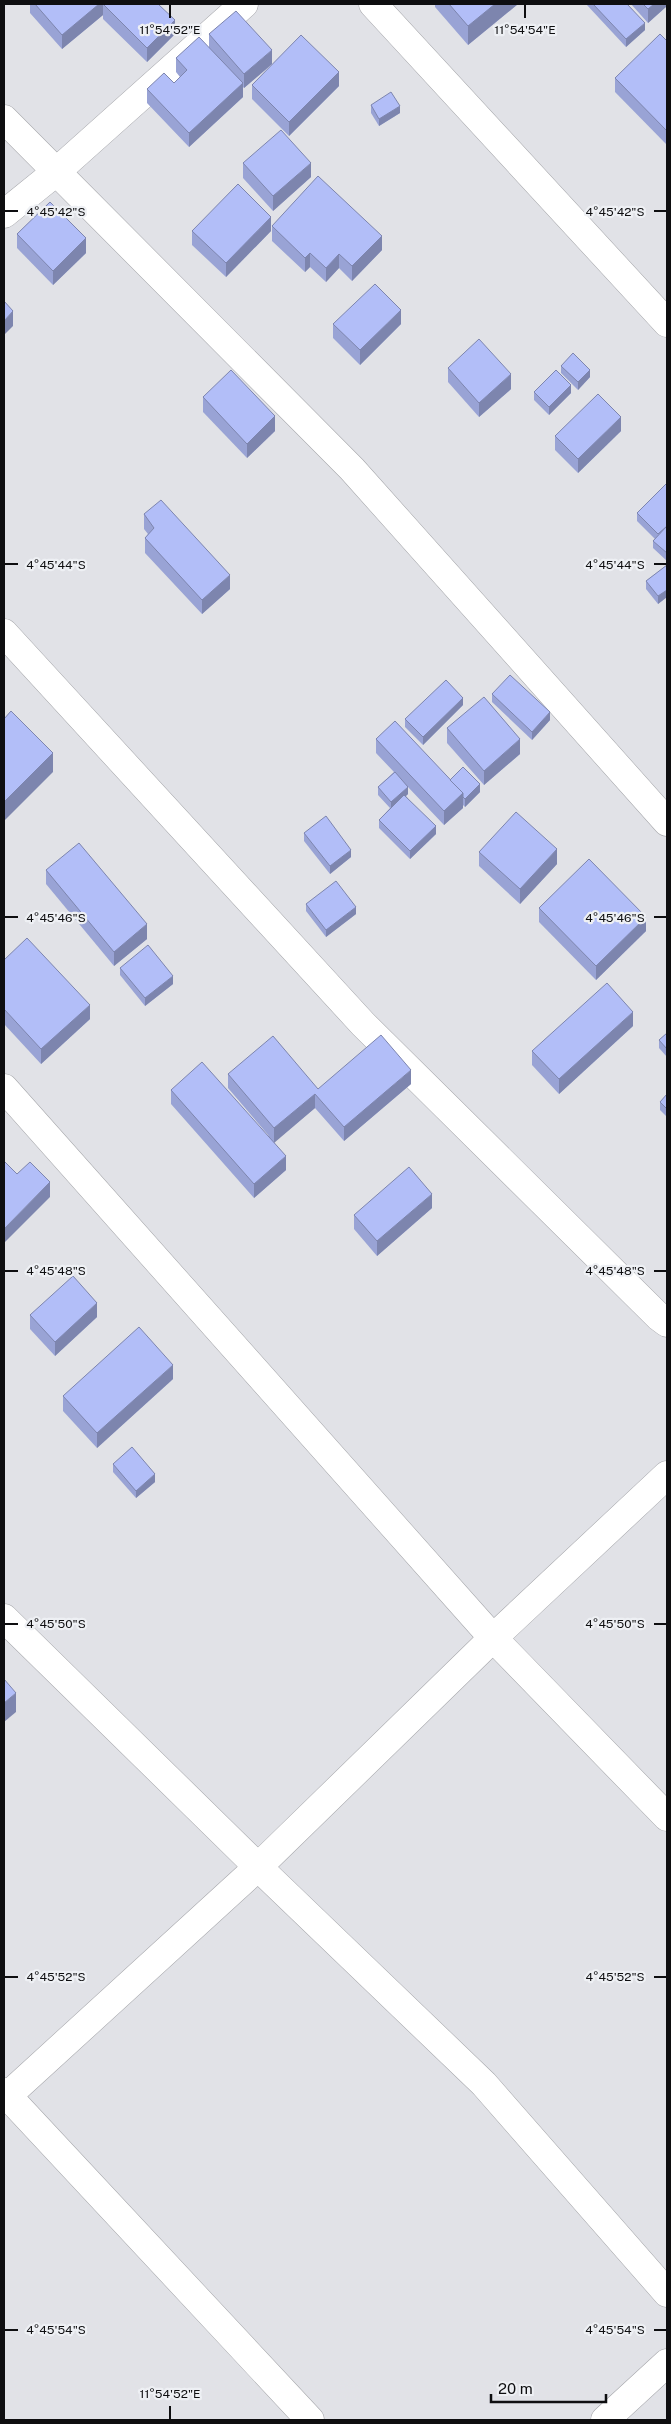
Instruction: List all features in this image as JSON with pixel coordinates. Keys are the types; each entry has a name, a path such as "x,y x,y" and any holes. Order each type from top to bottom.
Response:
{"street":[{"path":"4,214 56,172 244,4"},
{"path":"373,4 667,323"},
{"path":"4,119 352,469 667,822"},
{"path":"4,633 363,1024 667,1323"},
{"path":"4,1088 493,1638 667,1817"},
{"path":"310,2420 5,2095 258,1867 493,1638 667,1475"},
{"path":"4,1618 258,1867 484,2084 667,2294"},
{"path":"605,2420 667,2363"}],"building":[{"path":"35,4 99,4 62,35"},
{"path":"103,4 158,4 175,20 147,48"},
{"path":"449,4 495,4 468,26"},
{"path":"593,4 627,4 645,23 626,39"},
{"path":"643,4 654,4 648,9"},
{"path":"236,11 272,50 244,74 209,34"},
{"path":"660,34 667,41 667,131 615,78"},
{"path":"301,35 339,72 289,122 252,85"},
{"path":"199,37 243,83 189,133 147,89 164,73 174,83 187,70 176,58"},
{"path":"391,92 400,106 379,119 371,105"},
{"path":"281,130 311,163 273,196 243,163"},
{"path":"318,176 382,236 352,266 339,254 326,268 310,253 305,258 272,226"},
{"path":"238,184 271,217 226,263 192,231"},
{"path":"50,202 86,238 53,271 17,234"},
{"path":"375,284 401,310 360,350 333,324"},
{"path":"4,301 13,311 4,321"},
{"path":"479,339 511,374 479,403 448,368"},
{"path":"573,353 590,370 578,382 561,366"},
{"path":"231,370 275,416 247,444 203,397"},
{"path":"556,370 571,385 549,407 534,392"},
{"path":"598,394 621,417 578,459 555,436"},
{"path":"667,483 667,526 658,534 637,513"},
{"path":"161,500 230,575 202,600 145,538 154,528 144,514"},
{"path":"667,526 667,553 653,541"},
{"path":"667,565 667,590 658,596 646,581"},
{"path":"510,675 550,712 532,732 492,694"},
{"path":"446,680 463,698 423,737 405,719"},
{"path":"484,697 520,739 484,771 447,728"},
{"path":"11,711 53,753 4,802 4,719"},
{"path":"395,721 463,793 444,811 376,739"},
{"path":"463,767 480,784 465,799 463,793 450,780"},
{"path":"395,772 408,787 391,802 378,787"},
{"path":"404,795 436,826 410,851 379,820"},
{"path":"516,812 557,849 520,889 479,852"},
{"path":"326,816 351,850 330,866 304,833"},
{"path":"79,843 147,924 114,952 46,870"},
{"path":"589,859 646,917 596,966 539,908"},
{"path":"336,881 356,907 326,930 306,904"},
{"path":"27,938 90,1005 41,1049 4,1009 4,960"},
{"path":"148,945 173,976 145,998 120,968"},
{"path":"607,983 633,1012 559,1079 532,1051"},
{"path":"667,1033 667,1049 659,1040"},
{"path":"381,1035 411,1070 344,1127 315,1094 274,1128 228,1074 273,1036 318,1089"},
{"path":"202,1062 286,1156 254,1184 171,1090"},
{"path":"667,1094 667,1109 660,1102"},
{"path":"4,1161 17,1174 30,1162 50,1182 4,1229"},
{"path":"409,1167 432,1194 377,1241 354,1215"},
{"path":"73,1276 97,1303 55,1342 30,1315"},
{"path":"139,1327 173,1365 97,1433 63,1396"},
{"path":"132,1447 155,1474 136,1491 113,1464"},
{"path":"4,1679 16,1693 4,1703"}]}
